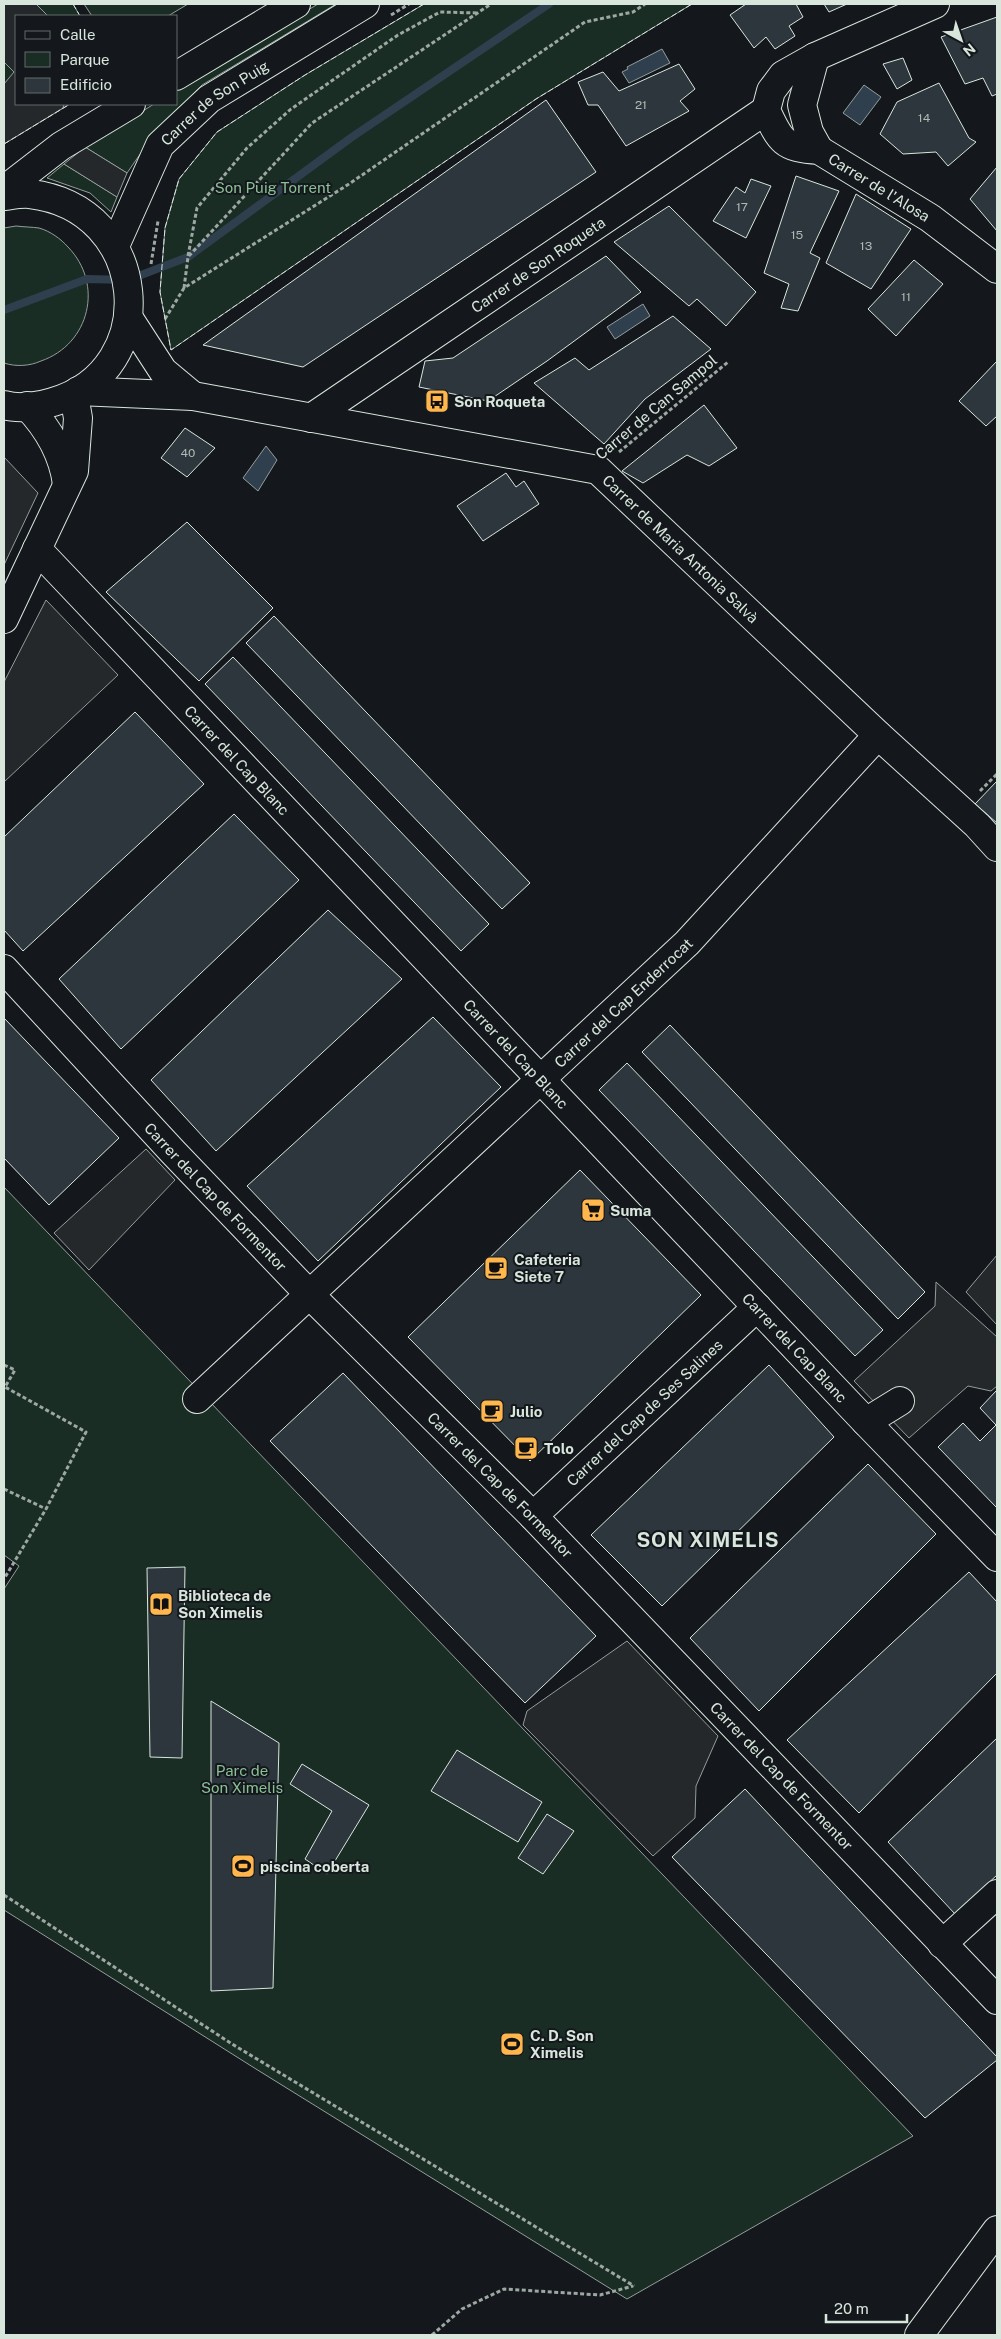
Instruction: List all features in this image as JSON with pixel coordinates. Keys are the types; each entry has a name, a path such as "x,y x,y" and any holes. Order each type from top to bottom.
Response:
{"street":[{"path":"178,75 296,4"},
{"path":"766,110 771,91 783,75 815,57 935,4"},
{"name":"Carrer de Son Puig","path":"115,246 160,144 209,98 375,11"},
{"path":"815,57 802,105 809,132 819,150"},
{"path":"4,190 61,146 129,105"},
{"name":"Carrer de l'Alosa","path":"766,110 779,138 798,149 819,150 930,218 997,269"},
{"name":"Carrer de Son Roqueta","path":"311,418 766,110"},
{"path":"4,196 29,194 62,201 92,219 115,246 128,280 128,317 119,347 102,372 76,393 43,405 16,405"},
{"name":"Carrer de Maria Antonia Salvà","path":"128,317 163,371 193,396"},
{"path":"4,619 74,471 78,418 76,393"},
{"name":"Carrer de Maria Antonia Salvà","path":"76,393 193,396 598,470 878,735 977,825 997,847"},
{"path":"16,405 42,421 54,443 65,471 67,486"},
{"name":"Carrer del Cap Blanc","path":"36,550 542,1079 866,1422 997,1557"},
{"name":"Carrer del Cap Enderrocat","path":"310,1295 687,943 878,735"},
{"name":"Carrer del Cap de Formentor","path":"4,969 173,1152 310,1295 532,1516 997,2000"},
{"path":"197,1399 310,1295"},
{"name":"Carrer del Cap de Ses Salines","path":"532,1516 757,1307"},
{"path":"866,1422 900,1401"},
{"path":"942,1944 997,1894"},
{"path":"919,2335 997,2230"}],"path":[{"path":"375,11 410,4"},
{"path":"188,257 312,122 491,4"},
{"path":"184,288 349,184 585,22 634,12 645,4"},
{"path":"166,319 184,288 197,208 247,148 291,109 398,35 440,12 478,13"},
{"path":"150,271 158,219"},
{"name":"Carrer de Can Sampol","path":"598,470 728,362"},
{"path":"4,1365 15,1370 5,1387 86,1432 46,1509 4,1579"},
{"path":"4,1489 46,1509"},
{"path":"4,1895 232,2044 634,2286 600,2295 504,2289 462,2309 432,2335"}],"green space":[{"path":"4,4 73,4 79,15 15,15 15,105 68,105 4,144"},
{"path":"84,4 188,4 170,15 91,15"},
{"path":"318,4 336,4 202,85 165,123 127,173 85,147 152,105 178,105 178,88"},
{"name":"Son Puig Torrent","path":"424,4 692,4 536,99 171,350 160,292 165,228 179,179 217,132 305,75"},
{"path":"64,164 117,197 111,212 90,193 47,178"},
{"path":"16,226 43,229 65,244 79,262 86,278 88,295 81,327 71,341 58,353 28,365 4,363 4,228"},
{"name":"Parc de Son Ximelis","path":"4,1187 913,2136 627,2299 4,1910 4,1589 19,1566 4,1555"}],"shaded area":[{"path":"4,4 36,4 47,15 15,15 15,105 64,105 63,108 4,144 4,84 14,72 4,62"},
{"path":"85,147 127,173 117,197 64,164"},
{"path":"4,457 38,493 4,565"},
{"path":"46,600 118,675 4,782 4,682"},
{"path":"146,1149 175,1180 89,1270 54,1233"},
{"path":"997,1255 997,1325 966,1292"},
{"path":"936,1282 997,1337 997,1386 991,1391 968,1386 909,1438 854,1381 935,1306"},
{"path":"627,1641 718,1736 696,1786 695,1818 653,1856 523,1725 527,1711"}],"water":[{"path":"662,49 670,63 629,83 622,72 628,69 627,67"},
{"path":"864,85 881,97 860,125 843,113"},
{"path":"643,304 650,316 615,339 607,327"},
{"path":"266,446 277,460 258,491 243,478"}],"building":[{"path":"746,4 796,4 803,17 789,26 795,36 775,49 766,37 754,48 730,15"},
{"path":"824,4 847,4 829,12"},
{"path":"997,17 997,94 992,96 983,78 965,84 941,37"},
{"path":"903,58 912,80 897,89 883,64"},
{"path":"679,64 695,89 680,101 689,111 626,146 598,105 588,105 578,82 603,72 619,91"},
{"path":"939,83 969,138 976,142 948,166 936,152 903,154 880,134 897,102"},
{"path":"546,100 596,172 303,367 203,345"},
{"path":"997,167 997,231 970,199"},
{"path":"796,176 839,191 810,253 820,258 798,311 781,308 789,284 764,273"},
{"path":"751,179 771,186 746,238 713,221 736,187 745,193"},
{"path":"856,194 911,229 871,289 826,263"},
{"path":"669,206 756,292 726,326 697,299 689,306 614,242"},
{"path":"606,256 641,292 547,361 488,401 419,387 425,361 453,358"},
{"path":"914,260 943,284 896,336 868,309"},
{"path":"673,316 711,349 645,399 604,444 534,383 575,358 589,370"},
{"path":"997,361 997,416 986,426 959,401"},
{"path":"704,405 737,448 709,466 687,455 643,483 622,471"},
{"path":"185,428 215,448 187,477 161,458"},
{"path":"506,473 516,487 524,481 539,504 483,541 457,506"},
{"path":"187,522 273,608 199,681 106,592"},
{"path":"274,616 530,883 502,909 246,643"},
{"path":"233,657 489,924 461,951 205,684"},
{"path":"135,712 204,784 23,951 4,930 4,837"},
{"path":"997,781 997,823 975,804"},
{"path":"234,814 299,880 121,1049 59,979"},
{"path":"328,910 402,979 216,1151 151,1080"},
{"path":"433,1017 501,1087 318,1261 247,1186"},
{"path":"4,1018 119,1138 49,1205 4,1158"},
{"path":"670,1025 925,1292 898,1319 642,1052"},
{"path":"627,1063 883,1330 855,1356 599,1090"},
{"path":"580,1170 701,1295 530,1461 408,1337"},
{"path":"769,1365 834,1437 662,1606 591,1535"},
{"path":"343,1373 596,1636 525,1703 270,1441"},
{"path":"997,1390 997,1508 938,1447 963,1423 980,1441 996,1425 980,1408"},
{"path":"868,1464 936,1534 759,1711 690,1638"},
{"path":"185,1567 182,1758 150,1757 147,1568"},
{"path":"969,1572 997,1602 997,1673 859,1813 787,1740"},
{"name":"piscina coberta","path":"211,1701 279,1743 273,1988 211,1991"},
{"path":"997,1738 997,1875 955,1914 888,1842"},
{"path":"457,1750 542,1802 518,1842 431,1791"},
{"path":"302,1764 369,1805 327,1874 305,1859 332,1811 290,1784"},
{"path":"745,1789 997,2057 997,2060 925,2118 672,1857"},
{"path":"547,1814 574,1831 543,1874 518,1858"}],"waterway":[{"path":"4,310 87,279 128,280 188,257 352,137 549,4"}],"fence":[{"path":"73,4 79,15"},
{"path":"424,4 305,75 217,132 179,179 165,228 160,292 171,350 536,99 692,4"},
{"path":"4,144 68,105"}],"place":[{"name":"Son Roqueta","path":"437,401"},
{"name":"Suma","path":"593,1210"},
{"name":"Cafeteria Siete 7","path":"496,1268"},
{"name":"Julio","path":"492,1411"},
{"name":"Tolo","path":"526,1448"},
{"name":"Biblioteca de Son Ximelis","path":"161,1604"},
{"name":"piscina coberta","path":"243,1866"},
{"name":"C. D. Son Ximelis","path":"512,2044"}],"district":[{"name":"SON XIMELIS","path":"708,1540"}]}
